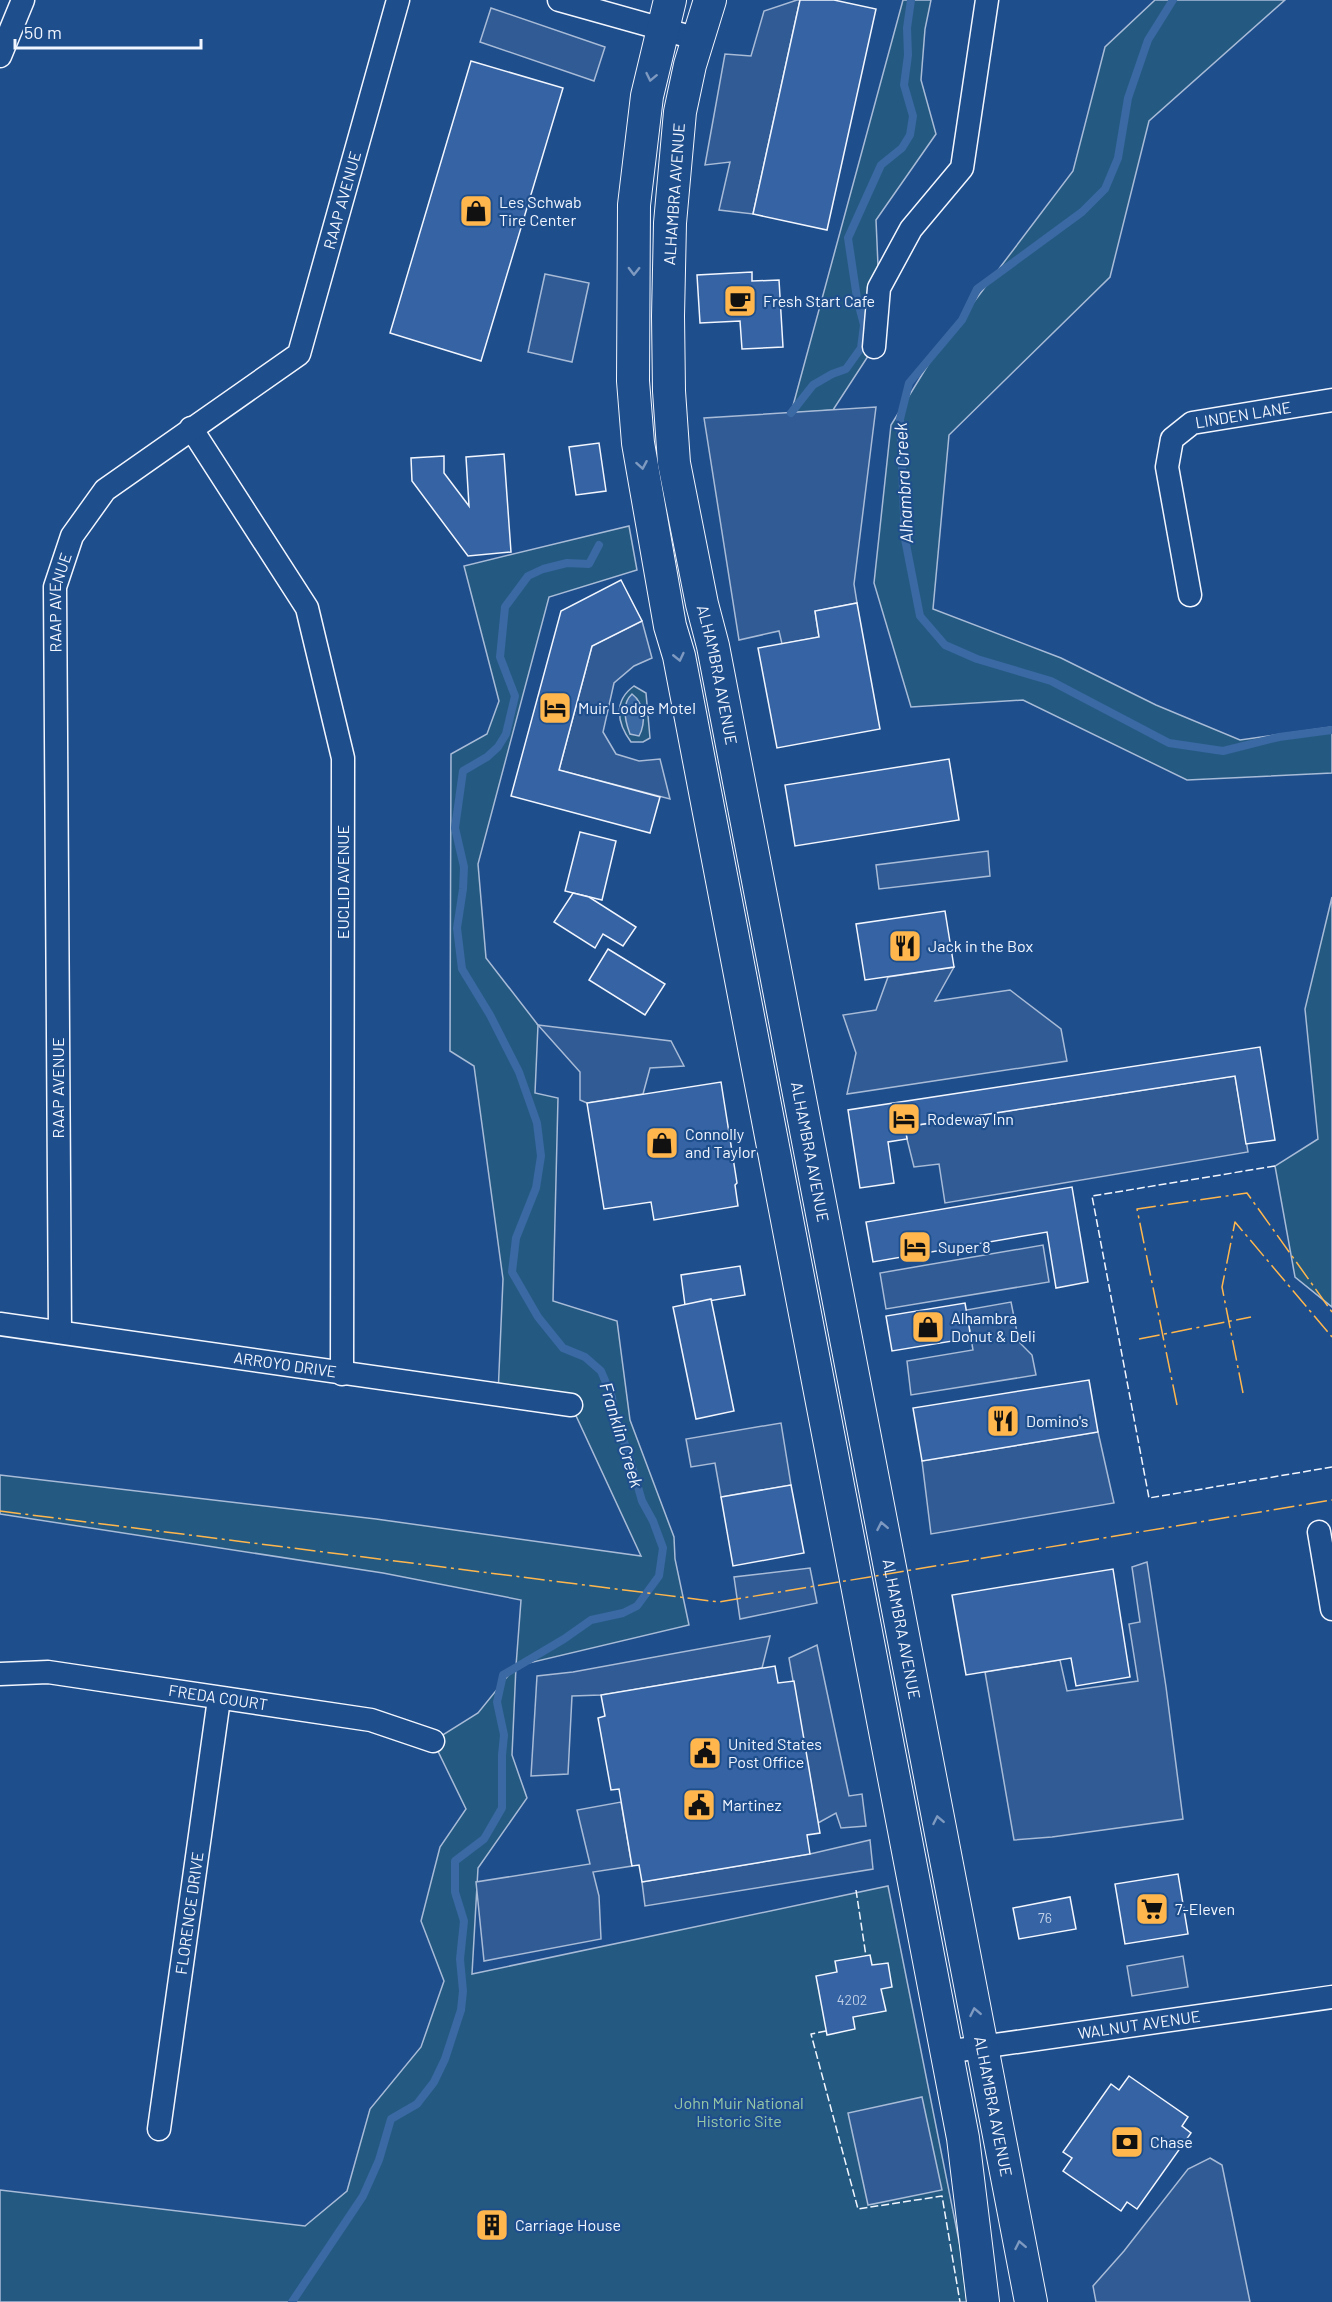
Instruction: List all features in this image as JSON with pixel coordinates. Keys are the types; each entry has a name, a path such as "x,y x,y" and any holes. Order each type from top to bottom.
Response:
{"main road":[{"path":"670,0 647,96 634,205 633,381 638,443 670,626 681,667 963,2138 983,2302"},
{"name":"ALHAMBRA AVENUE","path":"710,0 690,65 680,112 670,223 669,372 674,463 702,604 718,668 1031,2302"}],"street":[{"path":"0,56 23,0"},
{"name":"RAAP AVENUE","path":"60,1332 55,587 72,536 105,490 299,354 398,0"},
{"path":"559,0 698,39"},
{"path":"874,347 879,288 911,229 962,168 987,0"},
{"name":"LINDEN LANE","path":"1190,595 1167,467 1172,439 1192,423 1332,400"},
{"name":"EUCLID AVENUE","path":"191,428 307,608 343,758 342,1374"},
{"name":"ARROYO DRIVE","path":"0,1324 570,1405"},
{"path":"1319,1532 1332,1609"},
{"name":"FREDA COURT","path":"0,1674 48,1672 371,1720 433,1741"},
{"name":"FLORENCE DRIVE","path":"159,2129 219,1699"},
{"name":"WALNUT AVENUE","path":"946,2052 1332,1997"}],"green space":[{"path":"903,0 931,0 925,29 921,80 936,134 876,220 879,288 874,347 833,410 791,413"},
{"path":"1155,0 1285,0 1149,121 1110,277 949,435 933,609 1061,658 1156,705 1240,740 1332,727 1332,773 1187,780 1023,700 911,707 874,583 891,425 936,352 1073,171 1105,47"},
{"path":"629,526 637,570 549,597 478,864 486,958 538,1025 535,1093 558,1098 553,1301 617,1321 630,1420 674,1537 675,1559 689,1625 516,1666 521,1600 383,1573 0,1514 0,1475 376,1519 641,1556 571,1405 498,1395 503,1279 474,1066 450,1051 451,754 487,734 499,701 464,566"},
{"path":"634,686 646,693 650,738 643,742 631,742 620,720 620,705 627,692"},
{"path":"1332,897 1332,1307 1295,1277 1275,1166 1318,1139 1305,1009"},
{"name":"John Muir National Historic Site","path":"516,1666 512,1755 527,1798 478,1868 472,1974 888,1886 960,2246 967,2302 0,2302 0,2190 305,2226 347,2191 370,2109 421,2047 444,1981 421,1921 440,1847 466,1809 433,1741 478,1713"}],"shaded area":[{"path":"800,0 753,214 719,210 730,162 705,165 725,54 751,56 764,11"},
{"path":"491,8 605,47 594,81 480,42"},
{"path":"545,274 589,283 572,362 528,352"},
{"path":"876,407 854,584 857,603 815,611 819,637 782,644 779,631 739,640 704,418"},
{"path":"642,621 652,658 634,666 614,683 603,732 616,754 639,761 660,759 670,799 559,770 592,646"},
{"path":"632,694 640,703 643,714 643,725 639,736 630,734 626,718 626,703"},
{"path":"988,851 990,876 879,889 876,865"},
{"path":"954,967 935,1001 1010,990 1061,1029 1067,1061 847,1094 856,1053 843,1015 876,1010 888,977"},
{"path":"538,1025 671,1041 684,1066 650,1068 643,1094 587,1103 580,1100 580,1072"},
{"path":"1235,1076 1248,1152 945,1203 939,1164 914,1167 907,1139 905,1127"},
{"path":"1043,1245 1049,1282 886,1309 880,1273"},
{"path":"1011,1302 1019,1342 1032,1355 1036,1375 911,1395 907,1361 973,1350 966,1310"},
{"path":"781,1423 791,1485 721,1497 715,1463 691,1467 686,1439"},
{"path":"1098,1432 1114,1503 931,1534 922,1461"},
{"path":"1147,1562 1183,1819 1014,1840 985,1672 1060,1660 1067,1691 1138,1681 1129,1624 1140,1622 1132,1567"},
{"path":"810,1568 817,1603 740,1619 734,1577"},
{"path":"770,1636 762,1668 601,1695 572,1696 568,1774 531,1776 537,1676 573,1672"},
{"path":"817,1645 849,1796 862,1794 866,1826 841,1828 836,1813 818,1823 789,1658"},
{"path":"621,1802 632,1866 593,1872 599,1896 601,1939 484,1961 476,1882 590,1864 577,1810"},
{"path":"870,1840 873,1869 645,1906 642,1882 810,1854"},
{"path":"1183,1956 1188,1987 1132,1996 1127,1966"},
{"path":"922,2097 942,2190 868,2205 848,2113"},
{"path":"1210,2158 1222,2165 1250,2302 1096,2302 1093,2286 1124,2251 1188,2169"}],"building":[{"path":"800,0 834,0 876,9 827,230 753,214"},
{"name":"Les Schwab Tire Center","path":"471,61 563,88 481,361 390,333"},
{"name":"Fresh Start Cafe","path":"752,272 752,281 779,280 783,347 742,349 740,321 700,323 697,275"},
{"path":"599,443 606,491 576,495 569,447"},
{"path":"504,454 511,552 468,556 412,481 411,458 444,456 444,473 469,506 466,457"},
{"name":"Muir Lodge Motel","path":"621,580 642,621 592,646 559,770 660,797 650,833 511,796 561,611"},
{"path":"857,603 880,729 777,748 758,648 819,637 815,611"},
{"path":"949,759 959,820 795,846 785,785"},
{"path":"580,832 616,841 602,900 565,891"},
{"path":"573,893 589,897 636,927 623,946 603,934 595,948 554,922"},
{"name":"Jack in the Box","path":"945,911 954,967 865,980 856,924"},
{"path":"608,949 665,984 645,1015 589,980"},
{"name":"Rodeway Inn","path":"1260,1047 1275,1140 1246,1144 1235,1076 905,1127 907,1139 888,1142 894,1183 860,1188 848,1110"},
{"name":"Connolly and Taylor","path":"721,1082 737,1183 735,1185 738,1206 654,1220 651,1202 604,1209 587,1103"},
{"name":"Super 8","path":"1072,1187 1088,1282 1056,1288 1047,1232 873,1262 866,1222"},
{"path":"740,1266 745,1295 685,1305 681,1275"},
{"path":"711,1299 734,1411 696,1419 673,1307"},
{"name":"Alhambra Donut & Deli","path":"965,1303 971,1338 892,1351 886,1316"},
{"path":"1089,1380 1098,1432 922,1461 913,1408"},
{"path":"791,1485 804,1553 733,1566 721,1497"},
{"path":"1113,1569 1130,1677 1076,1686 1071,1658 966,1675 952,1595"},
{"name":"United States Post Office","path":"775,1666 778,1683 794,1681 820,1833 807,1835 810,1854 642,1882 639,1865 632,1866 619,1789 611,1790 598,1718 605,1716 601,1695"},
{"name":"7-Eleven","path":"1178,1874 1188,1934 1125,1944 1115,1884"},
{"path":"1070,1897 1076,1929 1019,1939 1013,1908"},
{"path":"870,1955 872,1965 888,1963 892,1987 881,1989 886,2011 853,2017 855,2029 827,2035 816,1976 837,1972 835,1961"},
{"name":"Chase","path":"1129,2076 1188,2117 1182,2126 1191,2133 1137,2209 1127,2202 1121,2211 1063,2171 1072,2158 1063,2152 1111,2084 1119,2090"},
{"name":"Carriage House","path":"485,2210 505,2215 499,2239 479,2234"}],"waterway":[{"name":"Franklin Creek","path":"791,413 813,385 846,369 861,348 864,325 857,298 848,238 881,165 902,148 910,135 913,116 904,85 911,0"},
{"name":"Alhambra Creek","path":"1173,0 1148,40 1128,98 1118,158 1105,189 1082,212 977,289 962,320 909,383 900,419 905,539 920,616 945,645 977,659 1051,681 1169,743 1223,751 1279,737 1332,730"},
{"name":"Franklin Creek","path":"292,2302 363,2196 379,2160 391,2119 417,2104 434,2082 445,2059 461,2010 463,1991 460,1959 464,1921 455,1892 455,1861 484,1839 502,1808 504,1735 497,1702 503,1675 564,1639 591,1620 623,1613 637,1606 659,1576 663,1548 653,1521 642,1501 628,1452 614,1417 612,1397 601,1371 585,1357 563,1348 538,1317 512,1272 516,1238 536,1188 541,1156 537,1123 519,1072 490,1015 462,969 457,928 464,867 455,828 463,771 487,757 498,747 506,734 515,696 500,657 505,607 528,576 543,569 567,563 589,564 599,545"}],"fence":[{"path":"1275,1166 1092,1196 1149,1498 1332,1467"},
{"path":"856,1890 866,1956"},
{"path":"826,2031 811,2034 858,2209 942,2196 960,2302"}],"power":[{"path":"1177,1405 1137,1209 1247,1193 1332,1312"},
{"path":"1243,1393 1222,1287 1235,1222 1332,1337"},
{"path":"1139,1339 1251,1317"},
{"path":"0,1511 719,1602 1332,1500"}],"place":[{"name":"Les Schwab Tire Center","path":"476,211"},
{"name":"Fresh Start Cafe","path":"740,301"},
{"name":"Muir Lodge Motel","path":"555,708"},
{"name":"Jack in the Box","path":"905,946"},
{"name":"Rodeway Inn","path":"904,1119"},
{"name":"Connolly and Taylor","path":"662,1143"},
{"name":"Super 8","path":"915,1247"},
{"name":"Alhambra Donut & Deli","path":"928,1327"},
{"name":"Domino's","path":"1003,1421"},
{"name":"United States Post Office","path":"705,1753"},
{"name":"Martinez","path":"699,1805"},
{"name":"7-Eleven","path":"1152,1909"},
{"name":"Chase","path":"1127,2142"},
{"name":"Carriage House","path":"492,2225"}]}
